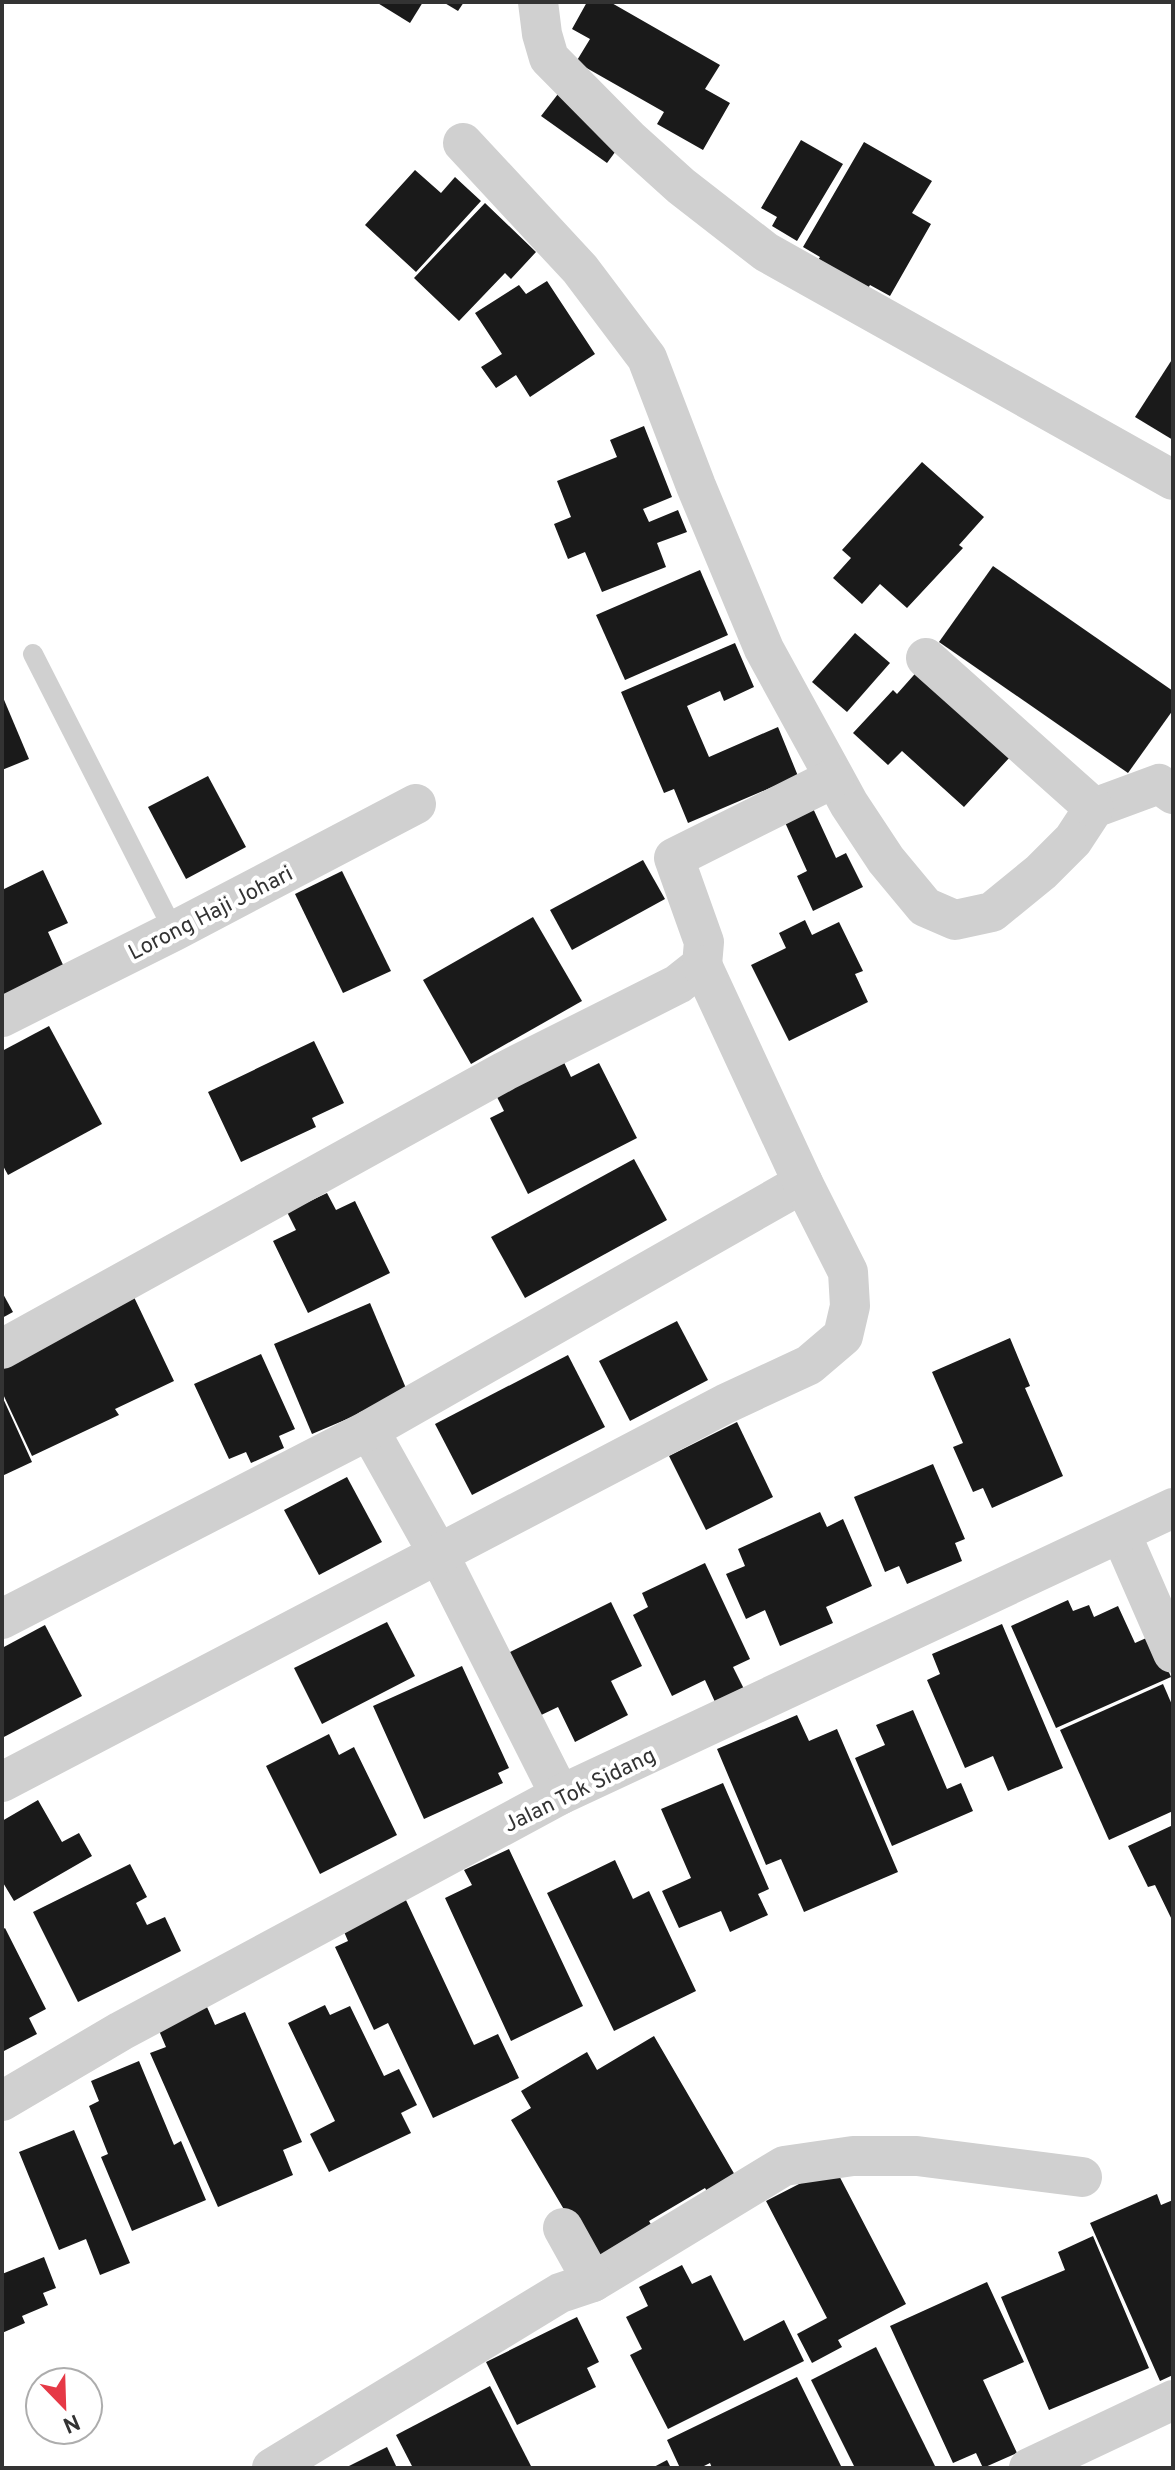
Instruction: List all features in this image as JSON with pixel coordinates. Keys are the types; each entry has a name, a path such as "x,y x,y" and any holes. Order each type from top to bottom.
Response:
{"street":[{"path":"538,2 549,58 671,177 766,252 1173,480"},
{"path":"463,143 580,269 647,358 764,649 834,778 886,860 925,907 955,920 992,912 1041,872 1073,840 1094,808 1168,782"},
{"path":"926,658 1094,808"},
{"path":"2,1782 725,1404 809,1365 843,1336 850,1306 848,1272 803,1183 702,965 704,942 674,858 834,778"},
{"name":"Lorong Haji Johari","path":"2,1017 416,804"},
{"path":"2,1349 505,1071 678,984 702,965"},
{"path":"2,1619 369,1430 803,1183"},
{"path":"369,1430 439,1555 560,1795"},
{"name":"Jalan Tok Sidang","path":"2,2101 121,2031 560,1795 1173,1508"},
{"path":"1121,1534 1173,1653"},
{"path":"272,2468 537,2306 560,2293 593,2282 784,2166 853,2156 917,2156 1082,2177"},
{"path":"563,2228 593,2282"},
{"path":"1029,2468 1173,2400"}],"lane":[{"path":"33,654 174,931"}],"building":[{"path":"376,2 423,2 410,23"},
{"path":"443,2 464,2 458,11"},
{"path":"587,2 610,2 720,65 705,89 730,103 703,150 657,124 664,112 576,62 590,39 572,29"},
{"path":"558,94 624,140 607,163 541,116"},
{"path":"801,140 843,164 797,241 772,226 777,217 761,208"},
{"path":"864,142 932,181 912,213 931,224 890,296 870,285 862,298 812,270 820,257 803,247"},
{"path":"415,170 441,193 455,177 481,201 416,272 365,225"},
{"path":"485,203 536,252 511,279 505,273 459,321 414,278"},
{"path":"547,281 595,354 530,397 516,375 496,388 481,367 502,354 475,313 519,285 526,294"},
{"path":"1173,358 1173,440 1135,417"},
{"path":"644,426 672,497 643,509 649,522 678,510 687,532 657,543 666,567 602,592 585,552 568,559 554,524 571,517 557,481 617,457 610,440"},
{"path":"922,462 984,517 959,545 963,548 907,608 880,584 862,604 833,578 851,558 842,550"},
{"path":"993,566 1173,691 1173,710 1128,773 939,642"},
{"path":"700,570 728,635 625,680 596,615"},
{"path":"855,633 890,663 847,712 812,682"},
{"path":"735,643 754,687 724,701 720,691 687,706 709,757 778,727 798,776 688,823 674,789 664,793 621,692"},
{"path":"921,667 1010,757 964,807 902,751 888,765 853,733 893,690 897,694"},
{"path":"2,695 29,759 2,770"},
{"path":"208,776 246,847 186,879 148,807"},
{"path":"811,804 836,858 846,853 863,887 813,911 797,876 807,871 783,818"},
{"path":"643,860 665,899 572,950 550,910"},
{"path":"43,870 68,923 48,932 64,967 2,996 2,890"},
{"path":"342,871 391,971 343,993 295,894"},
{"path":"533,917 582,1001 471,1064 423,980"},
{"path":"805,920 812,935 839,922 863,971 855,974 868,1002 789,1041 751,965 786,948 779,933"},
{"path":"49,1026 102,1124 8,1175 2,1164 2,1051"},
{"path":"314,1041 344,1103 312,1118 316,1127 241,1162 208,1092"},
{"path":"560,1054 571,1077 599,1063 637,1138 528,1194 490,1118 504,1111 493,1089"},
{"path":"634,1159 667,1220 525,1298 491,1237"},
{"path":"327,1193 336,1210 355,1201 390,1273 308,1313 273,1241 296,1230 287,1212"},
{"path":"2,1292 13,1312 2,1318"},
{"path":"133,1295 174,1381 115,1409 119,1415 32,1456 2,1392 2,1356"},
{"path":"370,1303 408,1393 312,1434 274,1344"},
{"path":"677,1321 708,1380 630,1421 599,1361"},
{"path":"1010,1338 1030,1386 1025,1388 1063,1476 992,1508 983,1488 973,1492 953,1447 963,1443 932,1372"},
{"path":"261,1354 295,1429 279,1436 284,1448 251,1463 246,1452 229,1459 194,1384"},
{"path":"568,1355 605,1427 472,1495 435,1424"},
{"path":"2,1396 32,1462 2,1476"},
{"path":"737,1422 773,1497 706,1530 669,1456"},
{"path":"933,1464 965,1539 955,1543 962,1561 907,1584 899,1566 885,1572 854,1497"},
{"path":"347,1477 382,1542 319,1575 284,1510"},
{"path":"820,1512 827,1527 843,1519 872,1586 826,1607 833,1623 780,1646 765,1610 746,1619 726,1574 745,1566 738,1549"},
{"path":"705,1563 750,1659 733,1667 744,1689 715,1702 705,1680 672,1696 633,1615 648,1607 642,1593"},
{"path":"1068,1600 1073,1611 1089,1605 1094,1617 1118,1606 1135,1643 1153,1635 1171,1677 1056,1728 1011,1626"},
{"path":"611,1602 642,1666 611,1681 628,1715 575,1742 558,1707 537,1717 506,1654"},
{"path":"387,1622 415,1676 322,1724 294,1668"},
{"path":"1002,1624 1063,1768 1008,1791 993,1756 965,1768 927,1680 940,1674 932,1654"},
{"path":"45,1625 82,1696 2,1738 2,1648"},
{"path":"462,1666 509,1768 498,1773 503,1783 424,1819 373,1706"},
{"path":"1163,1684 1173,1707 1173,1811 1109,1840 1060,1730"},
{"path":"913,1710 947,1789 961,1783 973,1811 892,1846 855,1758 885,1745 876,1725"},
{"path":"797,1715 809,1741 837,1729 898,1872 804,1912 781,1859 766,1865 717,1749"},
{"path":"329,1734 339,1755 354,1747 397,1835 320,1874 266,1766"},
{"path":"723,1783 769,1889 758,1894 768,1915 730,1932 721,1911 679,1928 662,1891 691,1878 661,1809"},
{"path":"38,1800 62,1842 79,1833 92,1856 14,1901 2,1881 2,1821"},
{"path":"1173,1825 1173,1922 1155,1885 1148,1887 1128,1846"},
{"path":"509,1849 583,2006 511,2041 445,1898 472,1885 464,1870"},
{"path":"615,1860 633,1899 649,1891 696,1991 614,2031 547,1893"},
{"path":"130,1864 147,1897 136,1903 147,1925 165,1917 181,1951 78,2002 33,1912"},
{"path":"405,1898 474,2045 498,2034 519,2078 433,2118 388,2023 374,2030 335,1947 348,1941 342,1927"},
{"path":"5,1928 46,2009 29,2018 37,2034 2,2052 2,1930"},
{"path":"203,1998 215,2025 245,2012 302,2142 283,2150 293,2175 218,2207 150,2053 166,2047 154,2019"},
{"path":"325,2005 330,2015 350,2006 384,2076 399,2069 417,2105 401,2113 411,2133 329,2172 310,2134 335,2121 288,2023"},
{"path":"654,2036 739,2182 711,2198 705,2188 649,2221 659,2238 601,2272 511,2120 531,2108 521,2091 587,2052 597,2070"},
{"path":"139,2061 174,2145 181,2141 206,2200 132,2231 101,2157 108,2154 89,2106 99,2101 91,2081"},
{"path":"74,2130 130,2263 100,2275 86,2239 59,2250 19,2152"},
{"path":"834,2166 906,2304 838,2340 842,2347 812,2363 797,2334 827,2318 766,2201"},
{"path":"1157,2194 1161,2205 1173,2200 1173,2375 1160,2381 1090,2223"},
{"path":"1093,2236 1149,2368 1049,2410 1001,2297 1065,2270 1058,2252"},
{"path":"44,2257 56,2288 43,2293 48,2305 22,2316 25,2323 2,2333 2,2274"},
{"path":"682,2265 692,2284 711,2275 744,2341 784,2320 804,2361 668,2429 630,2355 642,2349 626,2317 648,2306 639,2287"},
{"path":"987,2282 1024,2362 983,2380 1017,2453 983,2468 976,2453 953,2463 890,2326"},
{"path":"577,2317 599,2362 587,2368 596,2387 517,2425 486,2362"},
{"path":"876,2347 936,2468 855,2468 811,2380"},
{"path":"797,2377 842,2468 712,2468 710,2463 700,2468 680,2468 667,2440"},
{"path":"490,2386 532,2468 413,2468 396,2435"},
{"path":"387,2447 397,2468 349,2466"},
{"path":"667,2460 671,2468 652,2468"}]}
